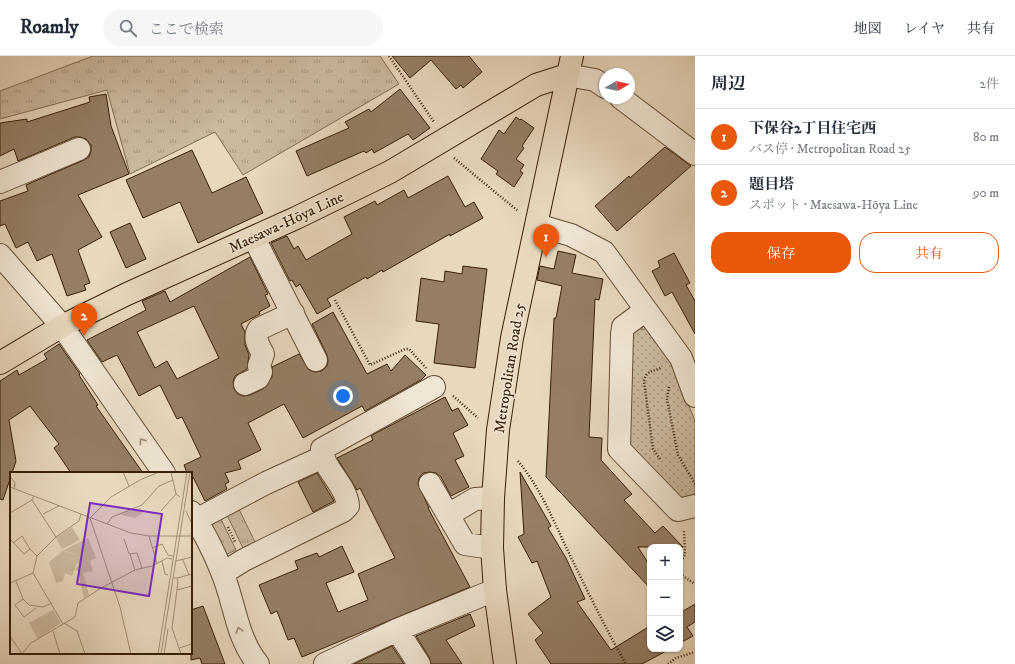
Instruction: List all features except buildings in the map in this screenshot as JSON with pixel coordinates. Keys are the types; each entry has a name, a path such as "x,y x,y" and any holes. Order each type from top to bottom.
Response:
{"main road":[{"name":"Maesawa-Hōya Line","path":"0,363 62,326 127,294 254,238 390,172 569,65"},
{"name":"Metropolitan Road 25","path":"505,664 495,590 492,548 493,498 498,430 528,219 569,65"}],"street":[{"path":"569,65 599,83"},
{"path":"629,104 695,154"},
{"path":"0,182 79,149"},
{"path":"528,219 571,235 600,249 608,257 681,358 695,396"},
{"path":"254,238 316,360"},
{"path":"0,255 62,326 163,472"},
{"path":"646,310 623,328 619,449 676,508 689,500"},
{"path":"244,384 258,378 261,372 259,366 263,354 256,339 256,333 260,329 293,313"},
{"path":"223,573 244,560 343,511 348,506 348,498 323,457 322,449 439,385"},
{"path":"258,664 250,655 241,636 223,573 194,516 220,508 266,483 323,457"},
{"path":"430,484 465,544 492,548"},
{"path":"448,515 475,500 493,498"},
{"path":"325,664 397,630 495,590"},
{"path":"397,630 419,664"}],"path":[{"path":"389,56 431,117 452,157 528,219"},
{"path":"335,300 370,365 405,349 409,349 439,385 481,421"},
{"path":"645,376 653,449 661,460"},
{"path":"669,385 667,399 678,455 695,484"},
{"path":"518,461 529,474 551,515 594,604 626,664"},
{"path":"683,558 685,554 689,500 695,488"},
{"path":"220,508 244,560"},
{"path":"683,576 695,584"},
{"path":"668,664 676,658 695,652"}],"green space":[{"path":"93,56 380,56 399,84 243,175 215,132 130,174 107,90 0,119 0,91"},
{"path":"631,329 652,329 669,356 695,421 695,500 681,502 630,451"},
{"path":"236,503 255,542 243,548 224,509"},
{"path":"218,513 236,550 221,557 204,520"}],"place":[{"name":"下保谷2丁目住宅西","path":"546,257"},
{"name":"題目塔","path":"84,336"}]}
